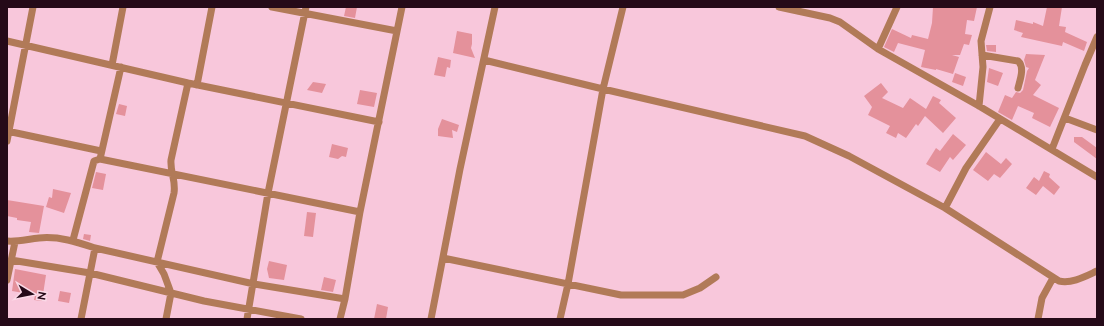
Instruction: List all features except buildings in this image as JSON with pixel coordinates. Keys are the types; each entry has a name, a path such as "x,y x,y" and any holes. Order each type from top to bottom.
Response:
{"street":[{"path":"7,141 33,7"},
{"path":"112,65 122,7"},
{"path":"197,85 212,7"},
{"path":"272,7 305,10 397,31"},
{"path":"340,319 345,299 360,212 402,7"},
{"path":"431,319 495,7"},
{"path":"560,319 568,284 603,89 623,7"},
{"path":"779,7 830,18 840,22 878,49 979,106 1097,177"},
{"path":"878,49 897,7"},
{"path":"979,106 982,77 982,35 990,7"},
{"path":"247,319 268,193 305,10"},
{"path":"1052,149 1097,37"},
{"path":"7,41 197,85 287,102 379,122"},
{"path":"982,56 1018,61 1021,63 1022,69 1018,88"},
{"path":"484,60 805,136 848,156 945,208 1053,278 1064,282 1072,281 1097,272"},
{"path":"100,159 120,67"},
{"path":"166,319 171,293 164,274 157,262 174,193 175,185 171,170 171,160 188,83"},
{"path":"1065,118 1097,130"},
{"path":"945,208 966,168 1000,119"},
{"path":"8,131 101,151"},
{"path":"73,240 94,161 100,159 360,212"},
{"path":"7,241 15,242 48,237 73,240 95,248 254,284 345,299"},
{"path":"7,280 15,242"},
{"path":"81,319 95,248"},
{"path":"443,258 621,296 683,295 700,288 716,277"},
{"path":"11,260 90,273 171,293 301,319"},
{"path":"1038,319 1042,298 1053,278"}]}
